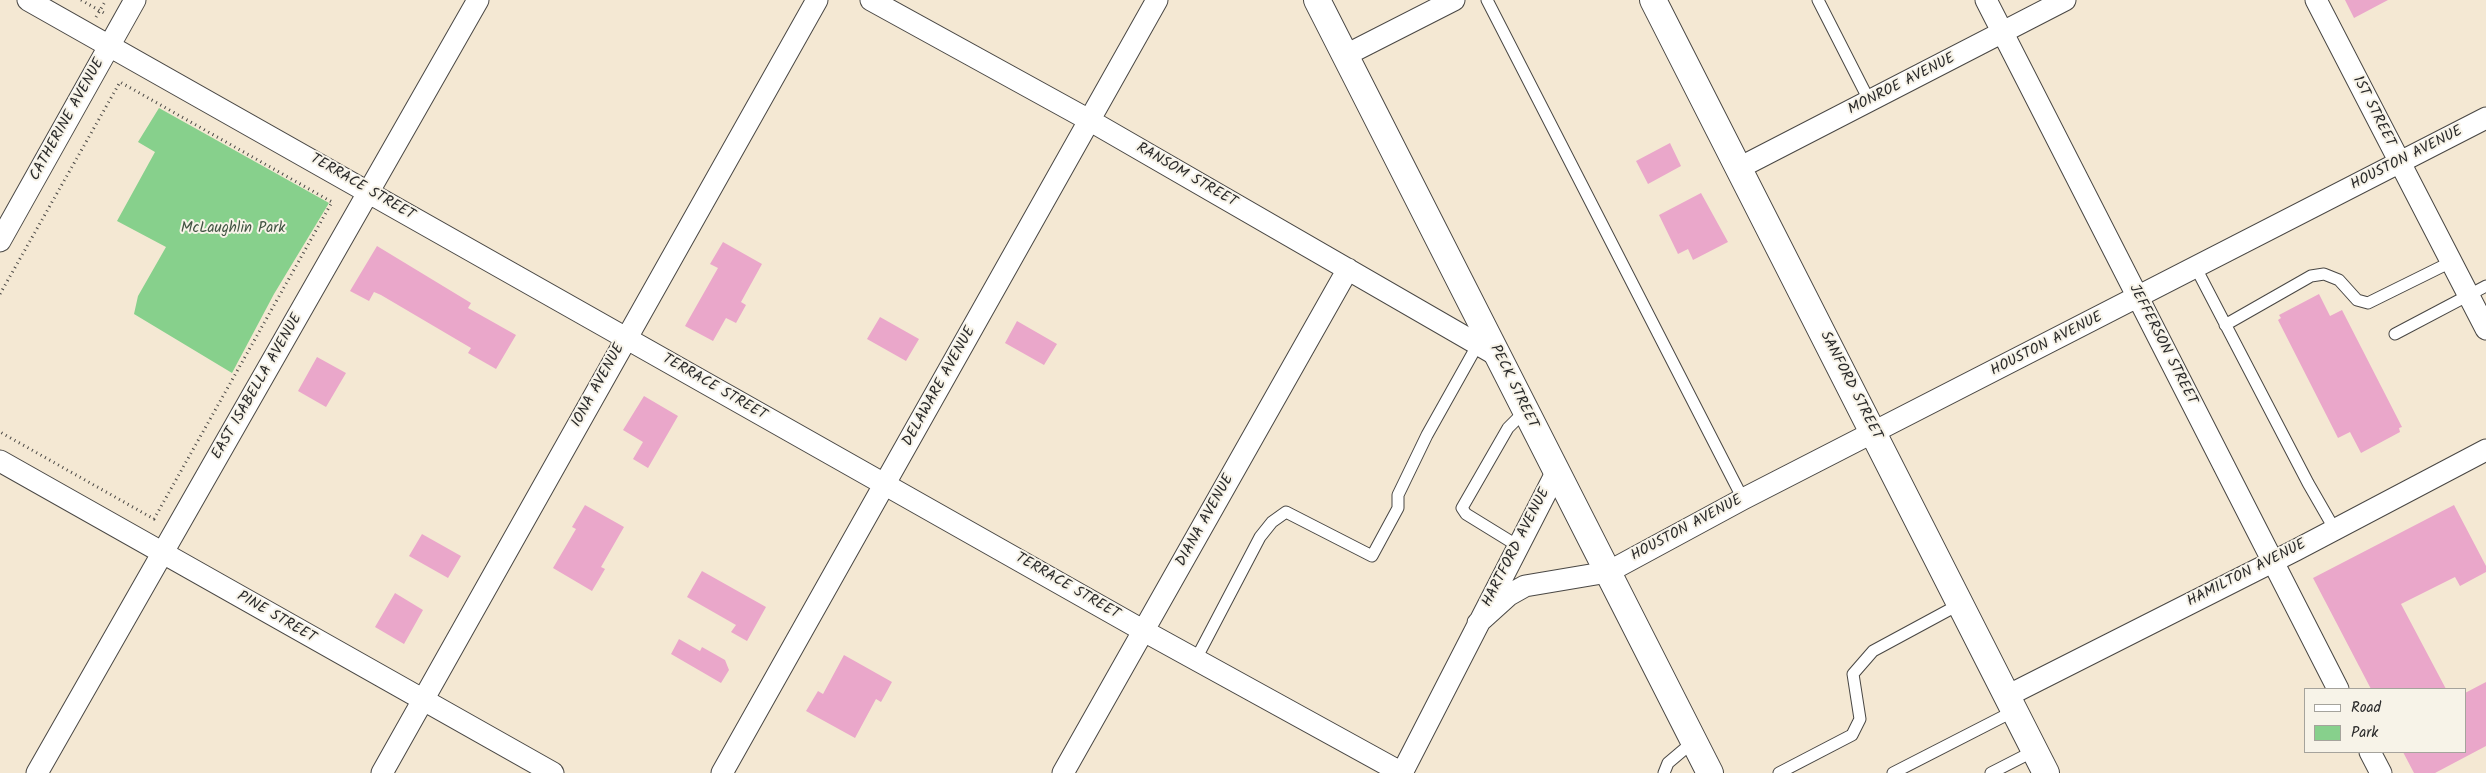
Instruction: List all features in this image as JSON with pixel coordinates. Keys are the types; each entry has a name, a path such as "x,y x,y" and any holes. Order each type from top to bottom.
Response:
{"street":[{"name":"TERRACE STREET","path":"28,0 1144,631 1402,773"},
{"name":"CATHERINE AVENUE","path":"0,241 136,0"},
{"name":"EAST ISABELLA AVENUE","path":"37,773 478,0"},
{"name":"IONA AVENUE","path":"382,773 817,0"},
{"name":"RANSOM STREET","path":"871,0 1089,120 1488,350"},
{"name":"DELAWARE AVENUE","path":"722,773 1157,0"},
{"name":"PECK STREET","path":"1317,0 1488,350 1525,411 1710,773"},
{"path":"1344,56 1454,0"},
{"name":"SANFORD STREET","path":"1653,0 2040,762"},
{"name":"JEFFERSON STREET","path":"1986,0 2338,688"},
{"name":"1ST STREET","path":"2316,0 2451,262 2477,290 2486,329"},
{"name":"MONROE AVENUE","path":"1739,168 2002,33 2052,3"},
{"name":"HOUSTON AVENUE","path":"1608,572 1742,499 1874,434 2486,118"},
{"name":"DIANA AVENUE","path":"1063,773 1348,269"},
{"name":"HAMILTON AVENUE","path":"2011,704 2274,561 2486,450"},
{"name":"PINE STREET","path":"0,461 553,773"},
{"name":"HARTFORD AVENUE","path":"1402,773 1556,472"},
{"name":"HARTFORD AVENUE","path":"1478,623 1509,595 1525,586 1608,572"},
{"path":"2371,753 2381,773"}],"lane":[{"path":"1487,0 1742,499"},
{"path":"1818,0 1870,102"},
{"path":"2225,325 2311,276 2324,274 2339,280 2357,300 2368,303 2451,262"},
{"path":"2196,268 2308,483 2335,530"},
{"path":"2395,334 2477,290"},
{"path":"1196,659 1260,537 1272,522 1286,512 1372,556 1398,508 1398,495 1427,435 1488,350"},
{"path":"1518,546 1466,514 1462,508 1508,428 1525,411"},
{"path":"1779,773 1852,735 1860,719 1852,674 1873,651 1960,604"},
{"path":"1893,773 2011,704"},
{"path":"1664,773 1668,763 1694,741"},
{"path":"1991,773 2040,762"}],"path":[{"path":"81,0 122,24"},
{"path":"0,294 120,82 332,202 154,519 0,432"}],"green space":[{"name":"McLaughlin Park","path":"159,108 329,203 274,294 232,373 134,314 138,296 166,247 117,221 155,152 138,142"}],"building":[{"path":"2345,0 2388,0 2354,18"},
{"path":"1670,143 1681,166 1648,184 1636,161"},
{"path":"1701,193 1728,242 1693,260 1688,249 1678,254 1659,215"},
{"path":"723,242 762,264 741,302 746,305 736,323 726,318 713,341 685,326 718,268 710,264"},
{"path":"377,246 471,303 468,308 516,335 496,369 468,353 471,348 381,295 374,292 369,301 350,291"},
{"path":"2319,294 2330,316 2342,310 2402,427 2399,428 2400,432 2361,453 2350,432 2338,438 2278,320 2281,318 2279,315"},
{"path":"880,317 919,339 906,361 867,339"},
{"path":"1017,321 1057,344 1044,365 1005,343"},
{"path":"317,357 346,373 326,407 298,391"},
{"path":"644,396 678,416 648,468 633,459 643,442 623,430"},
{"path":"585,505 624,527 601,567 605,569 592,591 553,568 576,529 572,527"},
{"path":"2454,505 2486,566 2486,572 2460,586 2455,577 2401,604 2445,688 2370,688 2313,578"},
{"path":"422,534 461,556 448,578 409,556"},
{"path":"702,571 766,607 747,641 731,632 736,625 687,597"},
{"path":"395,593 423,610 404,644 375,627"},
{"path":"679,639 700,651 702,647 725,660 729,670 721,683 671,654"},
{"path":"844,655 892,682 881,702 876,699 855,738 806,711 818,691 823,694"},
{"path":"2486,682 2486,746 2435,773 2414,773 2404,753 2466,753 2466,692"}]}
